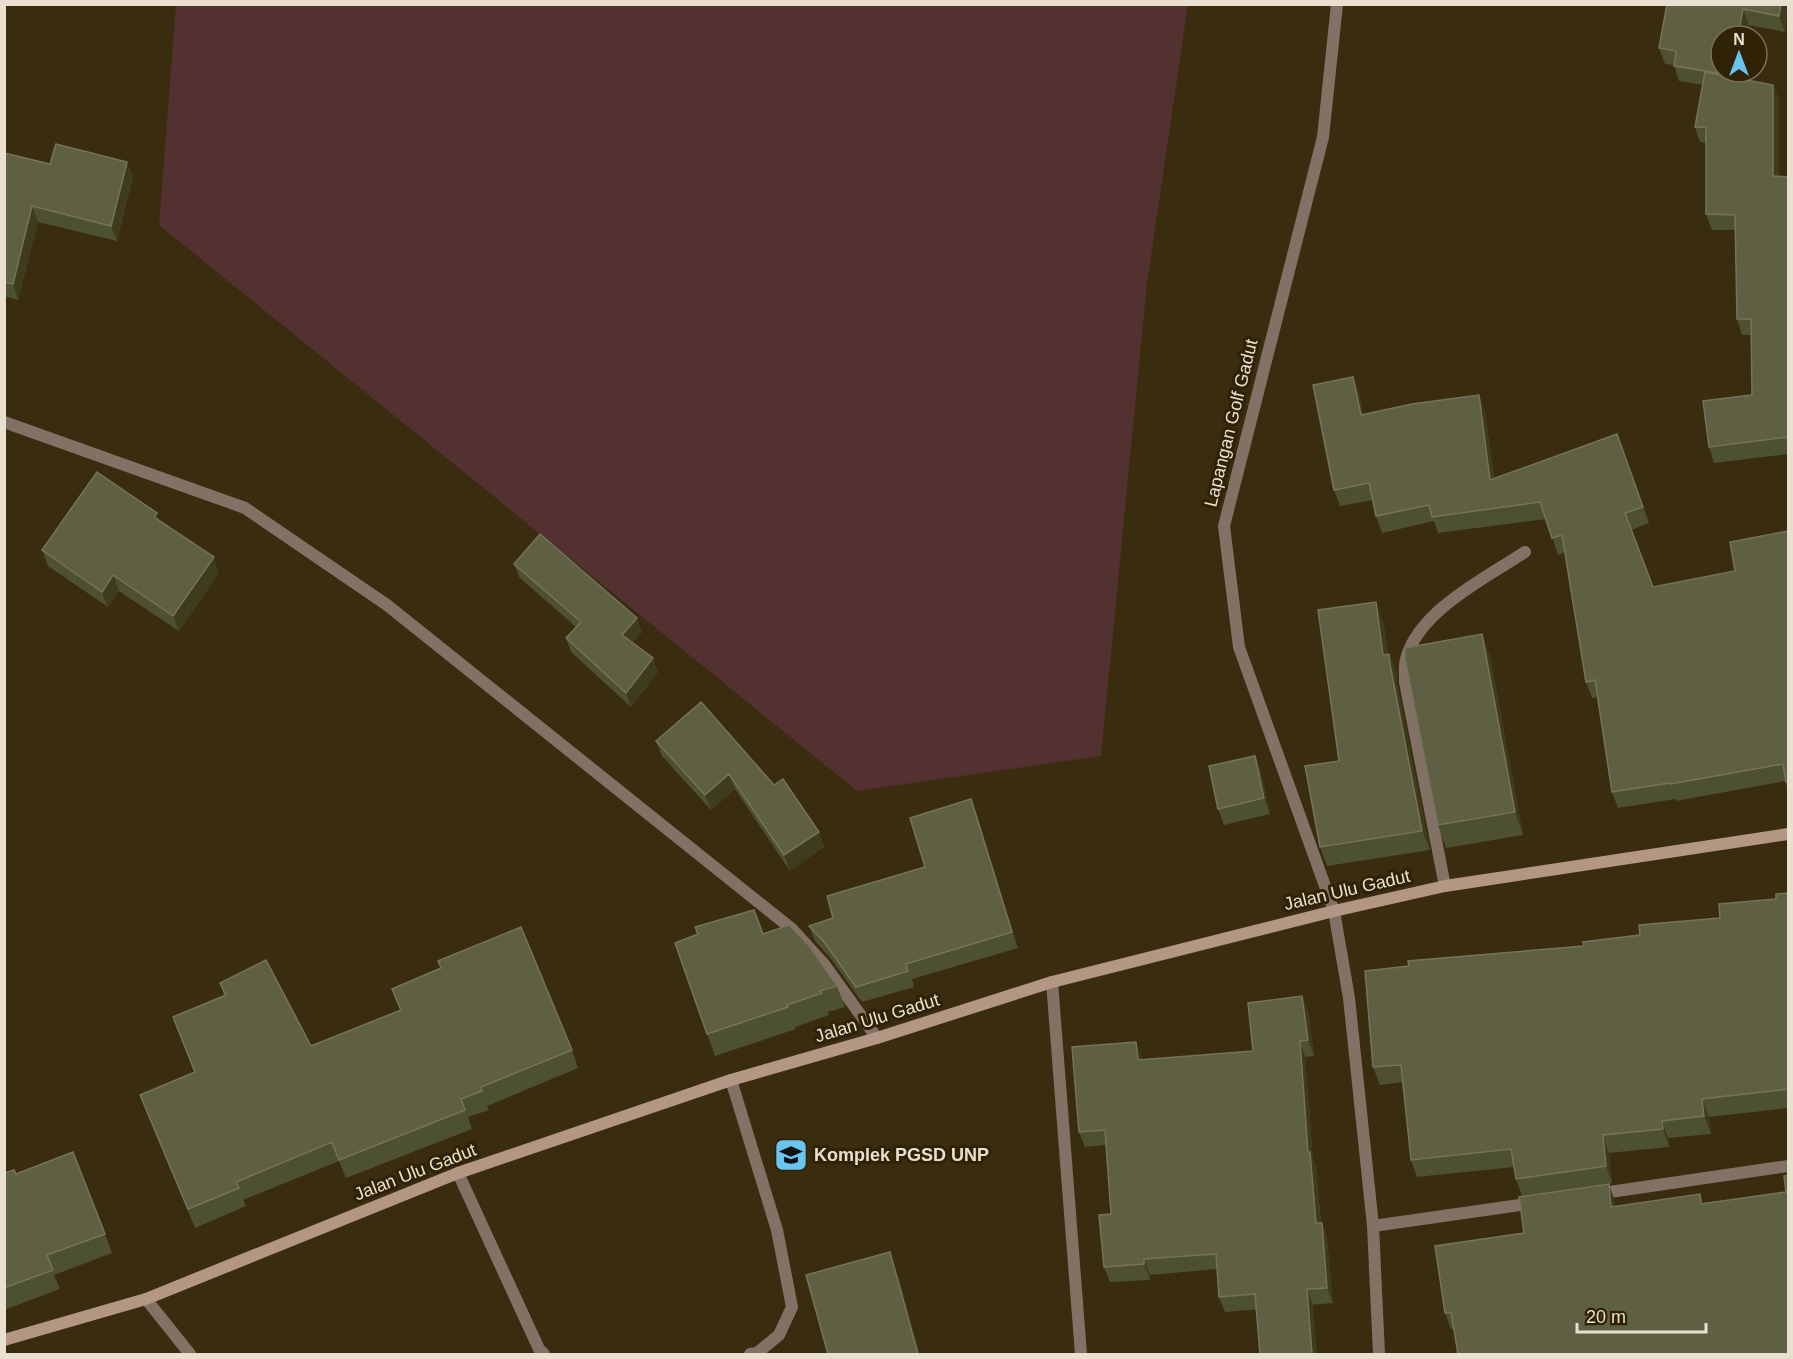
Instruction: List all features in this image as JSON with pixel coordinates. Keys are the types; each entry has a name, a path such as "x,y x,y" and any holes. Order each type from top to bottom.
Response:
{"street":[{"name":"Lapangan Golf Gadut","path":"1336,4 1323,137 1224,526 1239,647 1334,911 1349,998 1373,1226 1379,1354"},
{"path":"4,422 245,508 387,605 792,929 824,964 877,1038"},
{"path":"1445,886 1405,682 1405,660 1420,630 1435,614 1463,592 1526,552"},
{"name":"Jalan Ulu Gadut","path":"4,1340 146,1299 458,1173 731,1080 877,1038 1052,982 1334,911 1445,886 1788,834"},
{"path":"1052,982 1081,1354"},
{"path":"731,1080 777,1230 792,1306 779,1335 756,1353 750,1354"},
{"path":"1587,1196 1788,1166"},
{"path":"458,1173 539,1349 544,1354"},
{"path":"1373,1226 1551,1201"},
{"path":"146,1299 190,1354"}],"shaded area":[{"path":"176,5 1188,5 1147,283 1101,756 857,791 159,225"}],"building":[{"path":"1667,4 1781,4 1779,16 1743,9 1740,24 1709,24 1709,72 1674,66 1676,51 1659,48"},
{"path":"1705,72 1709,73 1709,84 1773,85 1773,176 1788,177 1788,437 1709,447 1703,401 1752,395 1751,319 1737,319 1735,215 1706,214 1706,127 1695,127"},
{"path":"56,144 127,162 111,226 32,206 13,284 4,282 4,153 50,164"},
{"path":"1353,377 1361,415 1412,404 1479,395 1490,480 1617,434 1643,507 1625,513 1653,587 1735,571 1730,542 1788,531 1788,781 1786,782 1783,764 1612,792 1595,680 1586,682 1562,535 1552,538 1540,502 1432,517 1429,505 1376,516 1369,483 1334,490 1313,385"},
{"path":"97,472 157,513 154,517 214,557 173,616 113,575 102,592 42,550"},
{"path":"540,534 637,618 622,635 653,658 626,693 566,638 581,622 514,564"},
{"path":"1376,602 1383,655 1389,654 1422,831 1320,847 1305,766 1339,761 1318,610"},
{"path":"1482,634 1515,812 1438,825 1405,658 1405,648"},
{"path":"701,702 774,785 783,779 819,832 784,855 729,774 705,795 656,741"},
{"path":"1255,756 1264,798 1218,809 1209,766"},
{"path":"971,799 1012,932 906,964 908,971 856,987 825,943 809,926 833,918 827,896 925,867 910,818"},
{"path":"1788,893 1788,1089 1702,1099 1704,1116 1662,1121 1663,1129 1603,1135 1606,1166 1516,1179 1511,1149 1411,1160 1401,1065 1373,1067 1365,971 1409,966 1408,961 1584,946 1583,942 1640,935 1639,925 1720,918 1719,904 1776,899 1776,894"},
{"path":"754,910 763,934 789,925 810,947 837,986 787,1005 788,1007 707,1034 675,943 698,934 695,927"},
{"path":"521,927 572,1050 481,1087 482,1091 461,1099 465,1110 339,1160 332,1142 236,1182 239,1188 188,1209 140,1095 195,1072 173,1017 226,995 220,983 266,960 311,1046 401,1010 392,989 441,968 438,961"},
{"path":"1302,996 1308,1040 1300,1041 1308,1152 1310,1152 1316,1223 1322,1223 1327,1288 1307,1289 1312,1354 1260,1354 1255,1294 1219,1297 1216,1254 1144,1259 1144,1264 1104,1267 1099,1215 1111,1214 1105,1130 1079,1132 1072,1047 1136,1042 1138,1060 1253,1051 1248,1003"},
{"path":"73,1152 105,1234 47,1255 53,1270 4,1288 4,1173 14,1170 16,1174"},
{"path":"1788,1175 1788,1354 1458,1354 1451,1312 1445,1313 1435,1246 1524,1233 1519,1197 1609,1184 1611,1207 1700,1194 1701,1204 1786,1192 1784,1176"},
{"path":"890,1252 918,1354 828,1354 806,1275"}],"place":[{"name":"Komplek PGSD UNP","path":"791,1155"}]}
